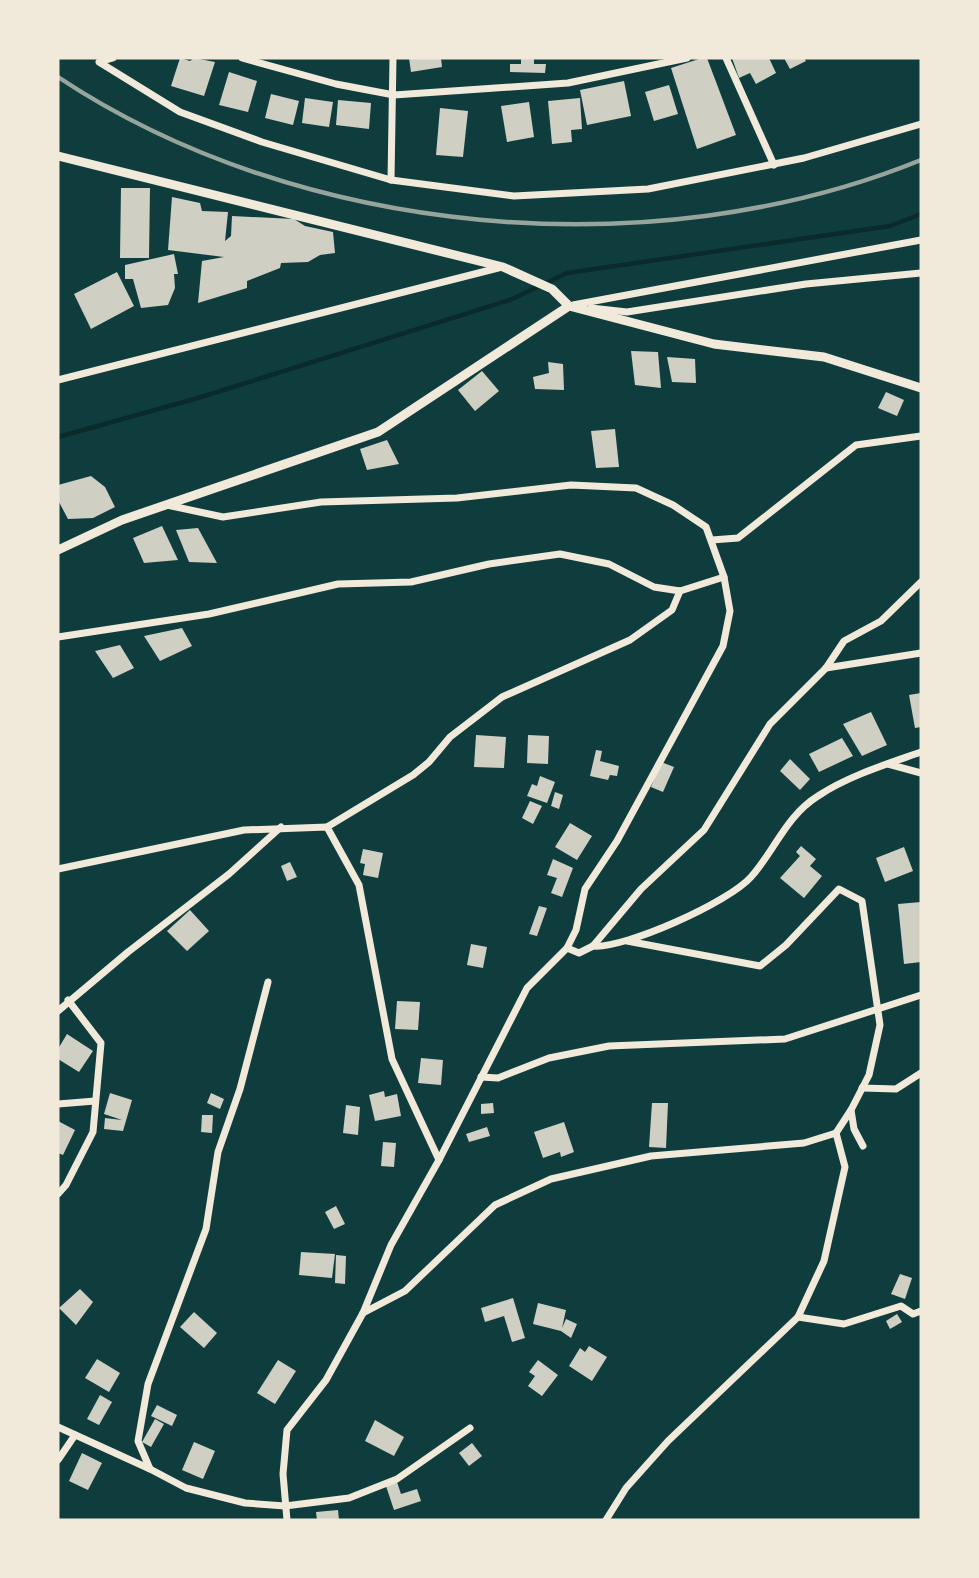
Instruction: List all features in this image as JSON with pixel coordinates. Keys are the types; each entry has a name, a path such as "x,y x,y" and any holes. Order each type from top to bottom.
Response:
{"street":[{"path":"96,60 113,58"},
{"path":"242,58 336,84 394,95 568,83 687,58"},
{"path":"391,180 393,58"},
{"path":"726,58 774,164"},
{"path":"96,60 180,112 262,142 391,180 514,197 648,189 774,164 879,138 921,124"},
{"path":"58,156 503,267 552,289 569,306 714,344 824,357 921,388"},
{"path":"58,550 122,520 378,432 569,306 921,240"},
{"path":"58,380 503,267"},
{"path":"569,306 627,312 806,284 921,273"},
{"path":"712,540 738,538 856,445 921,436"},
{"path":"166,505 223,517 321,502 457,498 571,485 636,488 673,505 706,527 724,577 730,611 723,646 617,841 585,889 576,930 567,947 527,988 439,1160 391,1245 363,1313 326,1380 287,1430 283,1474 287,1520"},
{"path":"58,637 209,614 338,584 411,582 489,565 560,554 609,564 653,587 680,591 724,577"},
{"path":"567,947 579,953 593,946 641,889 704,830 770,724 826,668 844,641 881,621 921,582"},
{"path":"58,869 244,830 327,827 413,775 429,762 450,737 502,697 630,640 672,610 680,591"},
{"path":"826,668 921,653"},
{"path":"593,946 608,947 627,941 717,903 750,878 787,822 818,796 921,752"},
{"path":"888,764 921,773"},
{"path":"58,1011 68,1000 229,874 281,827"},
{"path":"327,827 359,885 392,1059 439,1160"},
{"path":"363,1313 405,1291 495,1205 551,1179 651,1156 804,1143 836,1133 869,1075 877,1037 879,1008 862,901 839,889 786,945 760,966 627,941"},
{"path":"150,1469 138,1441 148,1384 206,1229 218,1152 240,1089 268,982"},
{"path":"481,1077 498,1078 549,1058 609,1046 785,1039 921,996"},
{"path":"58,1194 66,1185 93,1132 101,1043 68,1000"},
{"path":"862,1088 896,1089 921,1073"},
{"path":"58,1104 95,1101"},
{"path":"850,1110 853,1129 863,1146"},
{"path":"606,1520 626,1488 668,1441 798,1317 824,1261 845,1167 836,1133"},
{"path":"798,1317 844,1324 901,1306 913,1314 921,1311"},
{"path":"58,1427 186,1488 245,1503 285,1506 349,1498 397,1479 470,1428"},
{"path":"58,1460 75,1435"}],"building":[{"path":"180,58 215,62 204,96 171,86"},
{"path":"409,58 441,58 442,67 411,72"},
{"path":"521,58 534,58 534,64 546,64 545,73 510,72 510,64 521,64"},
{"path":"707,58 736,135 697,149 671,68"},
{"path":"732,58 769,58 776,73 756,84 750,73 739,78"},
{"path":"784,58 804,58 806,61 790,69"},
{"path":"229,72 257,81 248,112 219,105"},
{"path":"624,81 631,116 587,125 580,90"},
{"path":"669,85 678,114 654,121 645,92"},
{"path":"271,94 299,101 293,125 265,118"},
{"path":"305,98 333,102 329,127 302,123"},
{"path":"580,98 582,129 571,130 572,142 552,144 548,101"},
{"path":"338,100 371,103 369,129 336,125"},
{"path":"529,102 534,137 507,142 501,106"},
{"path":"440,108 468,111 463,157 436,155"},
{"path":"121,188 150,188 149,258 120,258"},
{"path":"172,197 200,203 202,211 228,212 225,241 231,236 232,216 294,219 305,226 333,232 335,253 320,255 308,262 281,263 280,268 247,281 247,288 198,303 202,261 224,257 168,250"},
{"path":"174,254 178,274 174,274 175,288 168,305 141,308 133,279 125,279 125,265"},
{"path":"117,272 134,306 91,329 74,294"},
{"path":"631,351 658,352 661,388 635,385"},
{"path":"667,357 695,359 696,383 672,382"},
{"path":"548,362 563,364 564,390 535,389 533,377 549,373"},
{"path":"482,371 499,391 475,411 458,390"},
{"path":"886,392 904,400 897,416 878,408"},
{"path":"615,429 619,467 596,468 591,431"},
{"path":"387,440 399,464 367,470 360,449"},
{"path":"91,476 105,487 115,507 93,518 68,519 59,502 58,485"},
{"path":"162,526 178,560 144,563 133,538"},
{"path":"198,528 217,563 189,562 176,530"},
{"path":"182,628 192,646 160,661 144,636"},
{"path":"120,645 134,668 113,678 95,651"},
{"path":"921,693 921,727 915,728 909,695"},
{"path":"871,712 887,745 862,756 843,724"},
{"path":"476,735 506,737 504,768 474,767"},
{"path":"528,735 549,736 548,764 527,763"},
{"path":"842,738 853,756 819,772 809,754"},
{"path":"596,750 602,751 600,761 619,766 617,776 610,775 608,780 590,776"},
{"path":"790,759 810,779 800,790 780,771"},
{"path":"661,762 674,767 663,792 651,787"},
{"path":"540,776 555,782 547,803 527,796 532,784 537,786"},
{"path":"555,792 563,795 559,809 551,806"},
{"path":"530,801 542,806 533,824 522,818"},
{"path":"570,823 592,836 577,860 555,847"},
{"path":"801,846 816,859 810,866 822,876 804,898 780,878 800,856 796,852"},
{"path":"904,847 913,871 885,882 876,858"},
{"path":"363,849 383,853 378,878 363,875 365,864 360,863"},
{"path":"553,859 573,868 562,897 551,893 557,878 547,875"},
{"path":"290,862 297,877 287,881 281,866"},
{"path":"921,902 921,962 904,964 898,904"},
{"path":"539,906 547,908 537,936 529,934"},
{"path":"190,910 209,931 187,951 167,931"},
{"path":"471,944 487,947 483,968 467,965"},
{"path":"397,1001 420,1002 418,1030 395,1029"},
{"path":"67,1034 93,1051 79,1072 58,1059 58,1049"},
{"path":"421,1058 443,1060 441,1085 418,1083"},
{"path":"384,1091 385,1097 397,1094 401,1116 375,1121 369,1095"},
{"path":"110,1093 132,1100 123,1131 104,1129 105,1118 122,1120 104,1114"},
{"path":"211,1093 224,1099 220,1109 207,1103"},
{"path":"493,1103 494,1113 481,1114 481,1104"},
{"path":"652,1103 668,1103 666,1148 649,1147"},
{"path":"346,1105 360,1107 358,1135 343,1133"},
{"path":"202,1115 213,1115 212,1133 201,1132"},
{"path":"58,1121 75,1130 63,1155 58,1153"},
{"path":"564,1122 574,1152 561,1157 560,1152 543,1158 534,1132"},
{"path":"487,1127 490,1136 469,1142 466,1134"},
{"path":"383,1142 396,1143 394,1167 381,1166"},
{"path":"336,1206 345,1224 334,1229 325,1212"},
{"path":"301,1252 335,1254 332,1278 299,1275"},
{"path":"336,1255 346,1256 345,1284 335,1283"},
{"path":"900,1274 912,1278 905,1299 891,1294"},
{"path":"80,1289 93,1302 76,1325 59,1308"},
{"path":"513,1298 525,1338 512,1342 504,1316 485,1322 481,1308"},
{"path":"538,1303 566,1310 562,1328 566,1319 577,1324 571,1338 561,1331 533,1324"},
{"path":"194,1312 217,1333 204,1348 180,1327"},
{"path":"897,1314 902,1322 890,1329 886,1321"},
{"path":"589,1346 607,1357 592,1381 569,1366 580,1348 585,1352"},
{"path":"97,1359 120,1373 109,1392 85,1378"},
{"path":"278,1360 296,1371 275,1404 257,1393"},
{"path":"538,1360 558,1375 542,1396 528,1386 535,1376 529,1372"},
{"path":"100,1395 112,1402 99,1425 87,1419"},
{"path":"157,1405 177,1415 172,1426 151,1416"},
{"path":"155,1419 164,1424 151,1447 142,1442"},
{"path":"375,1420 404,1437 394,1456 365,1441"},
{"path":"194,1442 215,1451 203,1479 182,1470"},
{"path":"472,1443 482,1456 469,1466 459,1453"},
{"path":"82,1453 102,1463 88,1490 69,1481"},
{"path":"397,1482 401,1494 417,1489 421,1501 394,1510 386,1486"},
{"path":"338,1510 339,1520 317,1520 316,1512"}],"waterway":[{"path":"58,437 198,398 510,300 567,273 890,226 921,214"}],"railway":[{"path":"58,77 154,131 257,173 367,203 480,220 594,224 707,216 817,194 921,160"}]}
